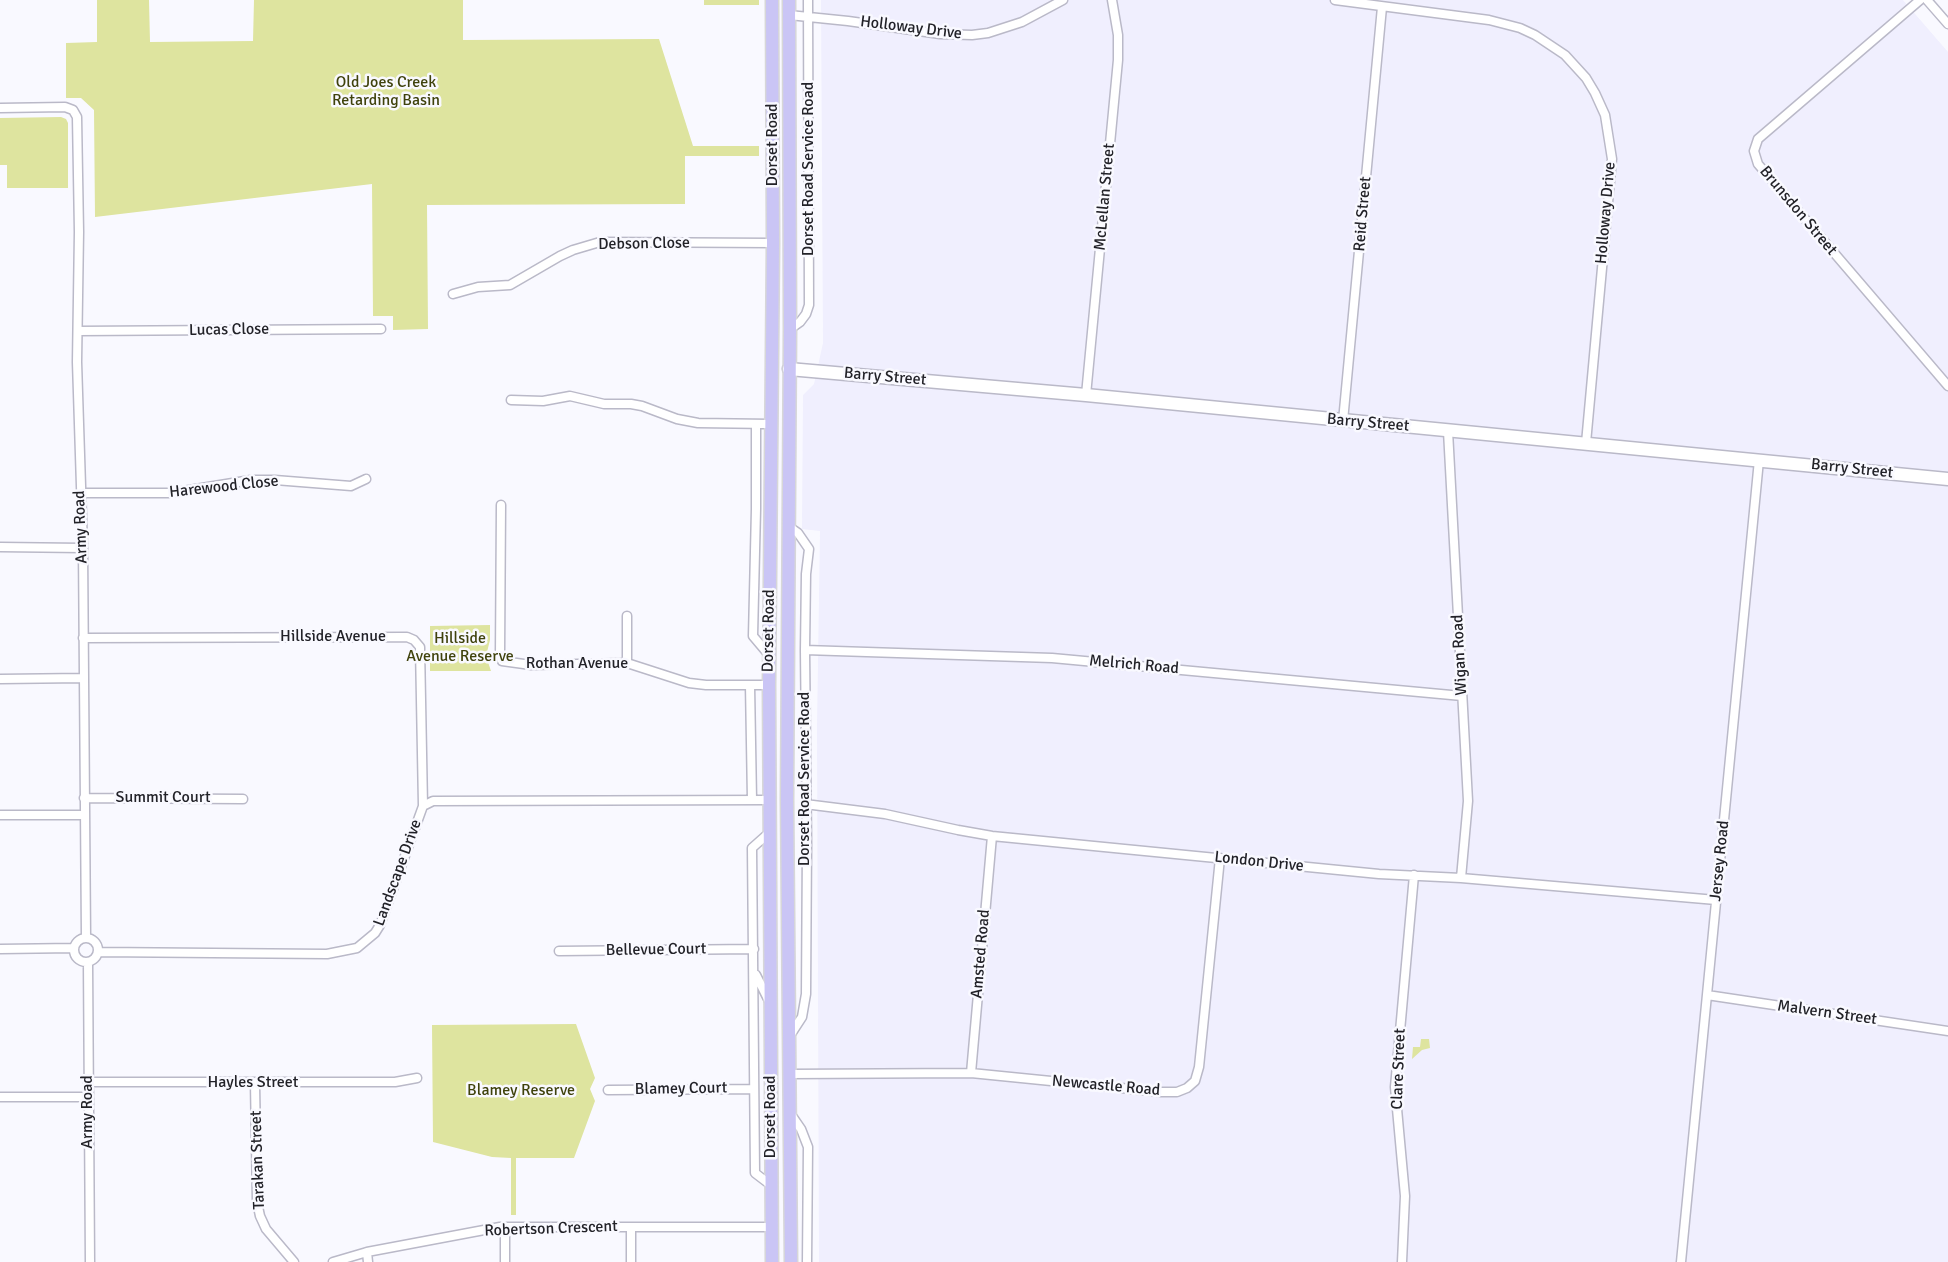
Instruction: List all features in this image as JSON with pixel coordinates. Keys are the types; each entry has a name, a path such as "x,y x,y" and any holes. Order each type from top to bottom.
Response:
{"main road":[{"name":"Dorset Road","path":"771,1261 769,655 773,243 772,0"},
{"name":"Dorset Road","path":"789,0 790,329 787,799 791,1262"},
{"path":"772,368 789,369"},
{"name":"Barry Street","path":"789,369 1086,395 1948,479"},
{"path":"770,534 788,526"},
{"path":"770,800 787,799"},
{"path":"772,1227 791,1226"}],"street":[{"name":"Dorset Road Service Road","path":"790,329 800,322 808,306 808,0"},
{"name":"Holloway Drive","path":"789,15 940,34 972,35 988,33 1022,22 1063,0"},
{"name":"McLellan Street","path":"1086,395 1118,60 1118,35 1112,0"},
{"name":"Holloway Drive","path":"1335,0 1489,20 1520,28 1543,40 1564,55 1586,78 1595,93 1605,115 1612,159 1586,443"},
{"name":"Brunsdon Street","path":"1920,0 1758,139 1754,151 1758,164 1948,386"},
{"path":"1927,0 1948,24"},
{"name":"Reid Street","path":"1343,421 1382,7"},
{"name":"Army Road","path":"0,108 65,107 73,110 77,117 78,331 76,362 83,548 86,938"},
{"name":"Debson Close","path":"453,294 478,287 510,285 573,250 600,242 773,243"},
{"name":"Lucas Close","path":"78,331 381,329"},
{"path":"512,400 543,401 570,396 604,404 642,406 678,419 698,423 771,424"},
{"path":"756,424 753,636 769,655"},
{"name":"Wigan Road","path":"1448,430 1468,801 1461,878"},
{"name":"Jersey Road","path":"1681,1262 1759,460"},
{"name":"Harewood Close","path":"80,493 171,494 251,480 351,486 366,479"},
{"name":"Rothan Avenue","path":"501,505 500,654 502,661 531,665 627,663 689,683 706,686 769,686"},
{"name":"Dorset Road Service Road","path":"788,526 798,533 809,549 806,574 805,650 807,844 805,1001 802,1017 789,1038"},
{"path":"0,547 83,548"},
{"path":"627,616 627,663"},
{"name":"Hillside Avenue","path":"83,638 407,637 414,640 420,647 423,806"},
{"name":"Melrich Road","path":"805,650 1052,658 1462,696"},
{"path":"0,679 83,678"},
{"path":"750,685 752,800"},
{"name":"Summit Court","path":"84,798 243,799"},
{"name":"Landscape Drive","path":"99,952 327,954 357,948 375,933 380,925 423,806 433,801 770,800"},
{"name":"London Drive","path":"805,804 885,814 992,836 1220,858 1716,900"},
{"path":"0,815 85,815"},
{"path":"770,832 752,848 755,1173 771,1186"},
{"name":"Amsted Road","path":"971,1073 992,836"},
{"name":"Newcastle Road","path":"789,1074 971,1073 1177,1092 1195,1081 1199,1067 1220,858"},
{"name":"Clare Street","path":"1402,1262 1405,1196 1395,1087 1414,875"},
{"path":"86,938 96,942 99,952 97,957 88,962 77,958 74,948 78,941 86,938"},
{"path":"0,948 74,948"},
{"name":"Bellevue Court","path":"559,951 754,949"},
{"name":"Army Road","path":"88,962 90,1262"},
{"path":"754,972 771,1004"},
{"name":"Malvern Street","path":"1707,995 1948,1031"},
{"name":"Hayles Street","path":"88,1082 394,1082 417,1078"},
{"name":"Tarakan Street","path":"255,1083 257,1202 260,1216 266,1229 294,1262"},
{"name":"Blamey Court","path":"608,1090 754,1089"},
{"path":"0,1098 88,1097"},
{"path":"789,1113 801,1129 808,1147 807,1262"},
{"path":"505,1227 505,1262"},
{"name":"Robertson Crescent","path":"333,1262 368,1257 464,1233 505,1227 772,1227"},
{"path":"631,1227 631,1262"}],"shaded area":[{"path":"821,0 1903,0 1948,52 1948,1262 819,1262 817,727 820,531 802,529 803,395 814,384 823,343"}],"green space":[{"name":"Old Joes Creek Retarding Basin","path":"97,0 149,0 150,42 253,41 254,0 463,0 463,40 659,39 693,146 759,146 759,156 685,156 685,204 427,205 428,329 393,330 393,316 373,316 372,184 95,217 94,110 81,98 66,98 66,43 97,42"},
{"path":"704,0 759,0 759,5 704,5"},
{"path":"61,117 68,123 68,188 7,188 7,165 0,165 0,118"},
{"name":"Hillside Avenue Reserve","path":"490,625 490,640 486,656 491,671 430,671 430,626"},
{"name":"Blamey Reserve","path":"576,1024 595,1078 590,1089 595,1101 574,1158 516,1158 516,1215 511,1215 511,1158 492,1157 433,1142 432,1025"},
{"path":"1421,1039 1429,1039 1430,1048 1422,1050 1412,1059 1413,1047 1420,1047"}]}
